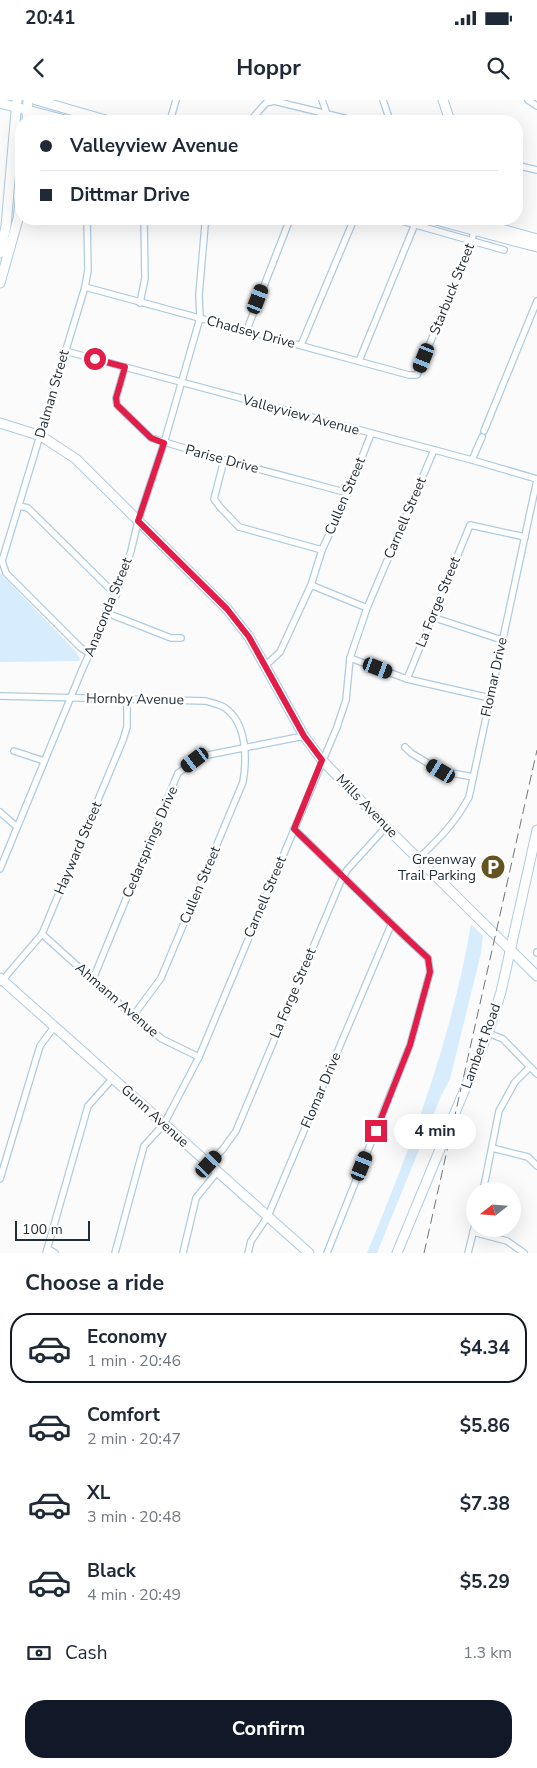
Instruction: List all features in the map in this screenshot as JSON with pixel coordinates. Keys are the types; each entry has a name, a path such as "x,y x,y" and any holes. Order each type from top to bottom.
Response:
{"street":[{"path":"28,100 28,115"},
{"path":"36,100 88,115"},
{"path":"172,115 176,100"},
{"path":"322,100 327,114"},
{"path":"383,100 388,115"},
{"path":"443,100 448,115"},
{"path":"528,100 537,106"},
{"path":"255,115 266,103 274,101 331,115"},
{"path":"0,103 17,104 28,110 47,115"},
{"path":"0,283 15,126"},
{"path":"523,167 537,170"},
{"path":"2,253 15,225"},
{"name":"Dalman Street","path":"87,225 88,270 85,287 2,561 6,573 81,648 90,653"},
{"path":"140,304 145,278 144,225"},
{"name":"Anaconda Street","path":"0,870 44,761 116,595 131,551 138,521 164,443 180,382 200,318 199,295 205,225"},
{"path":"246,332 288,225"},
{"path":"301,345 351,225"},
{"path":"359,361 415,225"},
{"path":"423,225 537,239"},
{"path":"458,225 537,247"},
{"path":"470,225 474,231 504,250"},
{"name":"Starbuck Street","path":"417,375 474,231"},
{"name":"Chadsey Drive","path":"85,287 140,304 200,318 409,375 417,375"},
{"path":"472,460 537,301"},
{"name":"Valleyview Avenue","path":"65,351 472,460 537,480"},
{"name":"Parise Drive","path":"125,367 116,398 117,405 151,438 224,460 348,492"},
{"name":"Mills Avenue","path":"0,423 41,436 76,459 227,609 249,637 304,736 322,760 386,827 537,976"},
{"name":"Cullen Street","path":"266,665 280,652 311,585 322,550 371,434"},
{"name":"Carnell Street","path":"115,1253 144,1146 164,1124 199,1057 337,727 346,700 350,658 367,608 434,450"},
{"path":"224,460 214,499 239,527 322,550"},
{"name":"Flomar Drive","path":"419,858 446,833 461,813 469,797 537,480"},
{"path":"19,506 28,508 116,595"},
{"name":"La Forge Street","path":"407,678 470,525 525,537"},
{"path":"311,585 367,608"},
{"path":"107,613 170,638 181,638"},
{"path":"432,617 502,640"},
{"path":"350,658 407,678 490,698"},
{"name":"Hornby Avenue","path":"0,696 206,701 225,708 237,720 244,747"},
{"name":"Hayward Street","path":"1,981 42,934 123,740 127,727 127,699"},
{"name":"Cedarsprings Drive","path":"93,979 178,773 203,756 304,736"},
{"name":"Cullen Street","path":"133,1016 161,978 238,796 246,768 244,747"},
{"path":"405,747 411,753 441,771 473,777"},
{"path":"14,751 44,761"},
{"path":"0,812 17,827"},
{"name":"La Forge Street","path":"209,1164 236,1131 335,892 344,876 360,855 386,827"},
{"path":"294,829 428,958 430,972 410,1045 328,1253"},
{"name":"Lambert Road","path":"397,1253 488,1033 500,992 537,830"},
{"name":"Flomar Drive","path":"248,1253 250,1241 268,1216 391,924"},
{"name":"Ahmann Avenue","path":"42,934 133,1016 162,1039 199,1057"},
{"name":"Gunn Avenue","path":"1,981 309,1253"},
{"path":"0,1179 40,1046 54,1027"},
{"path":"488,1033 503,1039 537,1074"},
{"path":"485,1182 499,1111 515,1082 530,1067"},
{"path":"55,1253 47,1251 88,1106 113,1078"},
{"path":"492,1148 528,1157 537,1166"},
{"path":"183,1253 196,1198 218,1171"},
{"path":"468,1253 472,1238"},
{"path":"496,1238 507,1241 524,1253"}],"shaded area":[{"path":"0,573 76,652 80,659 79,661 0,662"},
{"path":"471,924 483,936 481,953 450,1079 441,1096 377,1253 367,1253 414,1132 441,1050 463,967"}],"railway":[{"path":"424,1253 537,750"}],"place":[{"name":"Greenway Trail Parking","path":"493,867"}],"route":[{"path":"95,359 125,367 116,398 117,405 121,411 151,438 164,443 138,521 227,609 249,637 304,736 322,760 294,829 428,958 430,972 410,1045 376,1131"}]}
